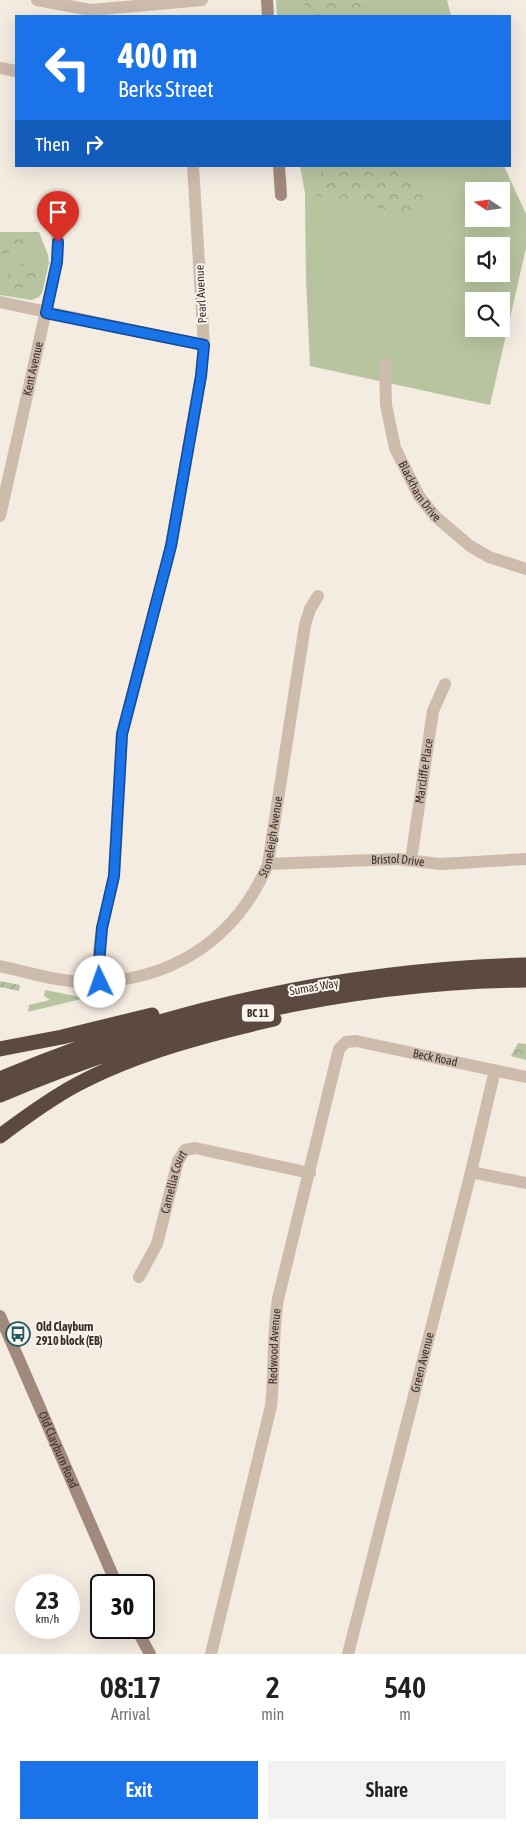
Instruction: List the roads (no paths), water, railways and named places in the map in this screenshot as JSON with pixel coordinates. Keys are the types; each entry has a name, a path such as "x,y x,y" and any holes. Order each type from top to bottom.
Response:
{"highway":[{"name":"Sumas Way","path":"0,1079 83,1047 192,1013 290,990 443,969 526,965"},
{"path":"0,1049 93,1030 253,990 352,975 384,976"},
{"name":"Sumas Way","path":"0,1095 135,1045 229,1018 340,997 425,986 526,980"},
{"path":"0,1136 75,1086 144,1056 260,1023 473,982"}],"main road":[{"path":"267,0 268,15"},
{"path":"280,167 281,195"},
{"name":"Old Clayburn Road","path":"0,1316 113,1574"},
{"path":"141,1639 148,1653"}],"street":[{"path":"37,0 90,10 202,0"},
{"path":"0,68 15,70"},
{"name":"Pearl Avenue","path":"100,982 101,935 114,876 122,734 171,546 201,376 204,345 193,167"},
{"name":"Kent Avenue","path":"0,516 57,262 58,242 55,220"},
{"path":"0,302 204,345"},
{"name":"Blackham Drive","path":"385,363 386,405 395,448 419,496 435,516 470,546 489,557 526,569"},
{"name":"Stoneleigh Avenue","path":"0,966 63,980 100,982 126,980 146,975 186,959 204,947 235,918 260,883 268,864 305,625 310,609 318,596"},
{"name":"Marcliffe Place","path":"411,860 433,711 445,684"},
{"name":"Bristol Drive","path":"268,864 398,859 440,864 526,859"},
{"name":"Beck Road","path":"346,1042 356,1041 526,1077"},
{"name":"Redwood Avenue","path":"210,1654 271,1406 274,1322 278,1299 339,1049 346,1042"},
{"name":"Green Avenue","path":"348,1654 471,1172 495,1070"},
{"name":"Camellia Court","path":"139,1277 157,1244 178,1161 185,1150 195,1148 310,1173"},
{"path":"471,1172 526,1183"}],"place":[{"name":"Old Clayburn 2910 block (EB)","path":"18,1334"}]}
